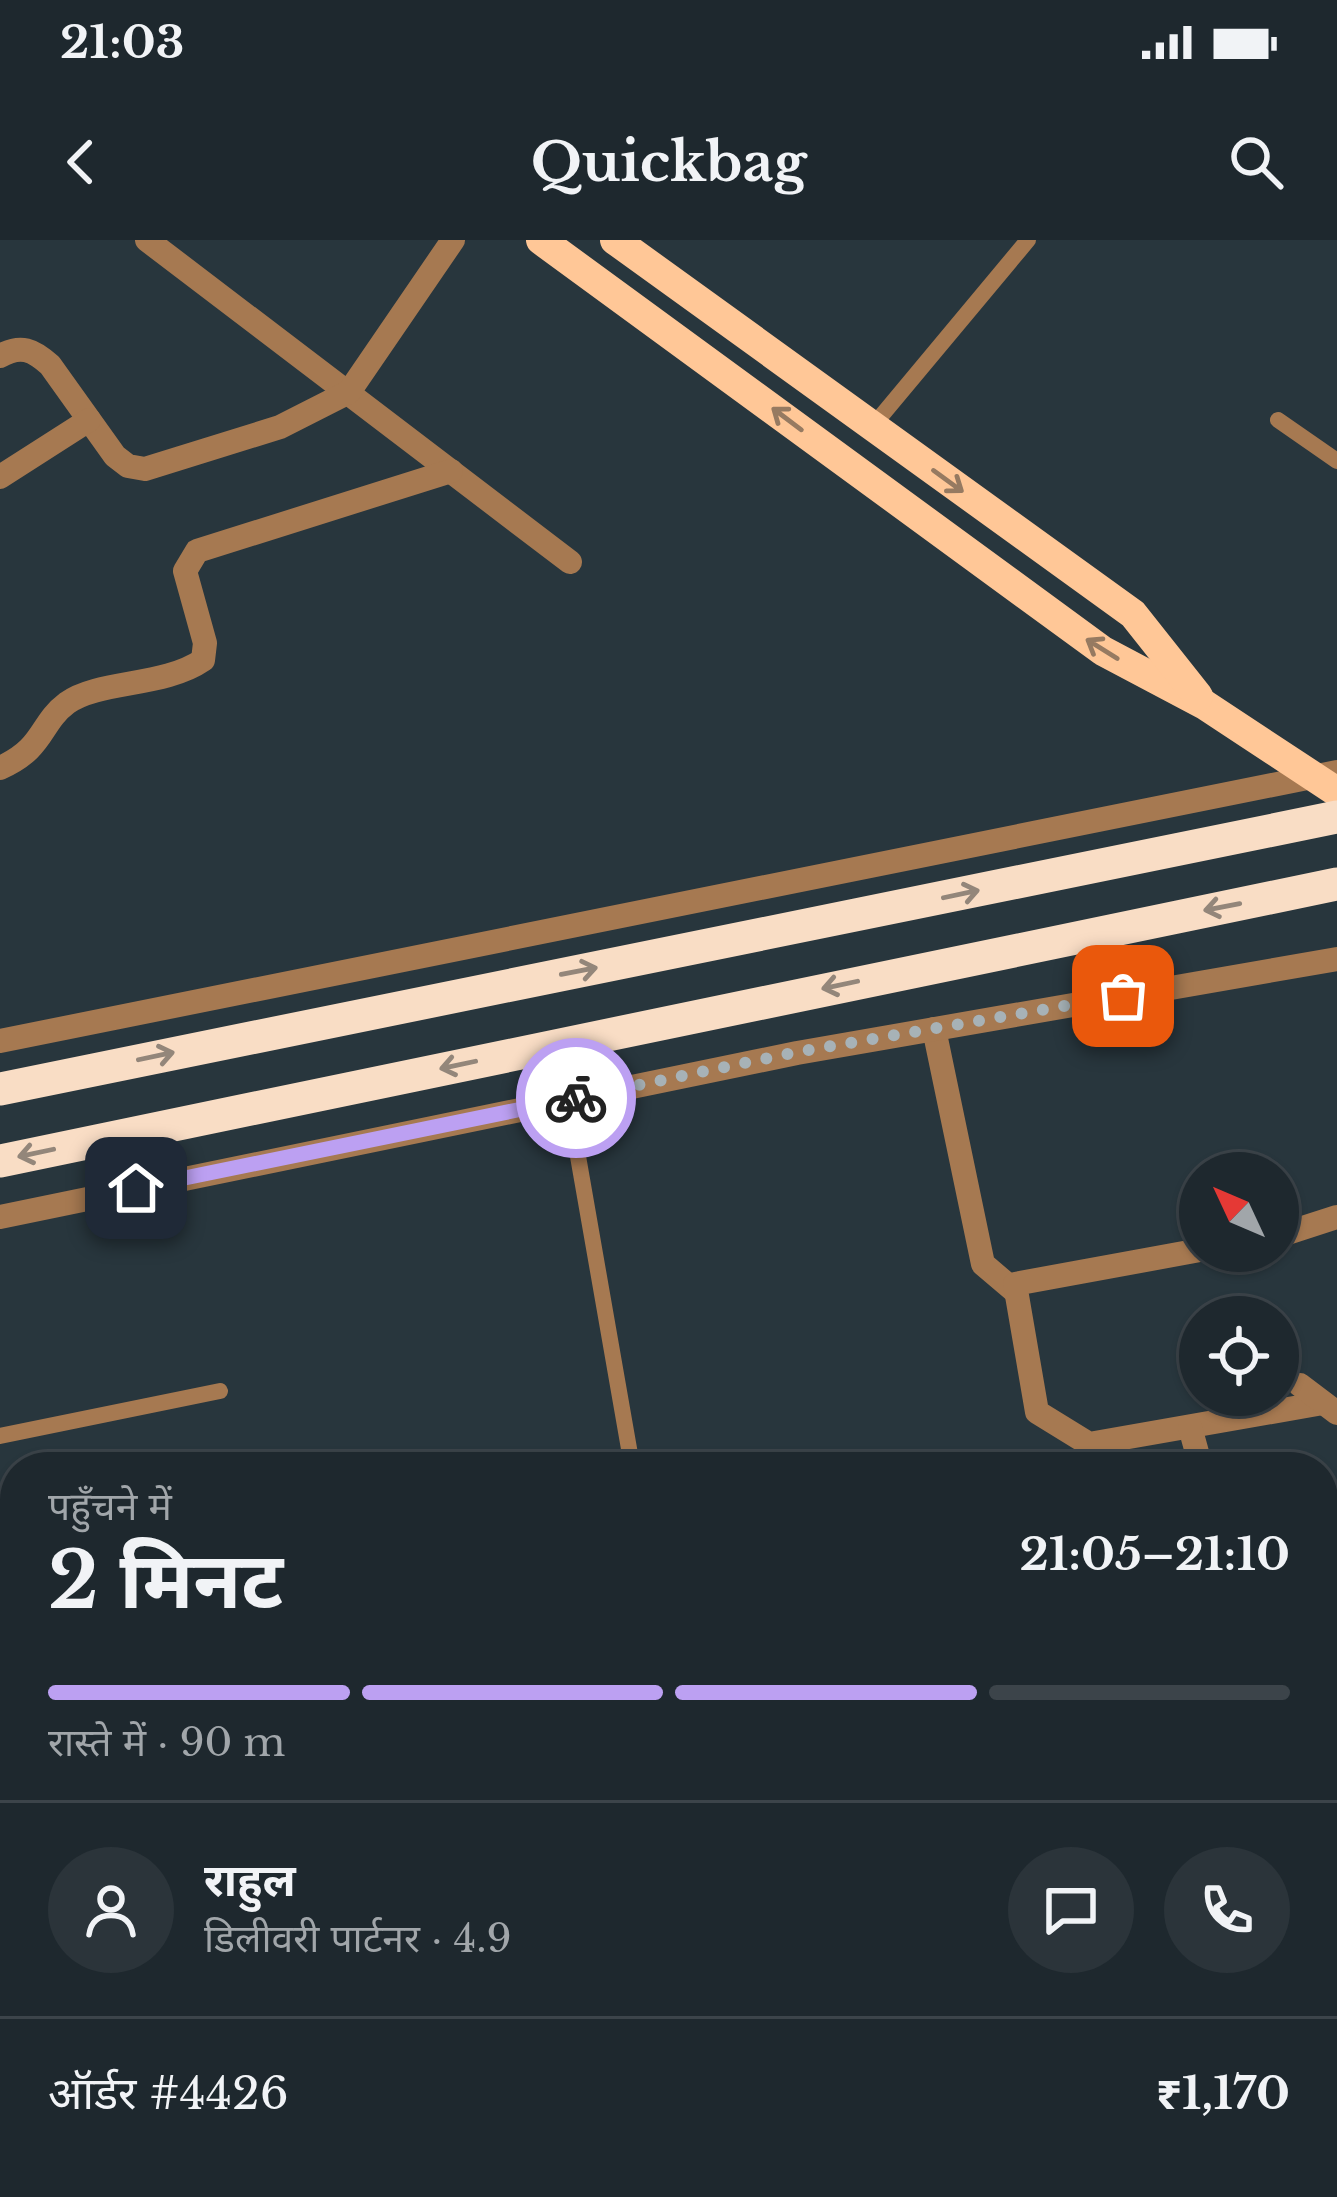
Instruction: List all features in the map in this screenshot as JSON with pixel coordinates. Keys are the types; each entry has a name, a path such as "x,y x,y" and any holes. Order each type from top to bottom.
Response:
{"highway":[{"path":"0,1089 1331,795"},
{"path":"0,1161 1337,884"}],"main road":[{"path":"541,240 1103,651 1205,705 1331,795"},
{"path":"615,240 1133,614 1205,705"}],"street":[{"path":"147,240 570,562"},
{"path":"0,356 22,348 36,352 115,456 128,466 145,469 280,427 349,392 453,240"},
{"path":"0,477 89,420"},
{"path":"0,768 35,746 64,705 161,679 203,660 205,643 185,571 197,551 451,471"},
{"path":"0,1041 1331,795"},
{"path":"0,1217 568,1099 1337,959"},
{"path":"934,1029 983,1264 1016,1292"},
{"path":"1299,1229 1337,1217"},
{"path":"1179,1254 1015,1284 1037,1412 1089,1444 1330,1408"},
{"path":"1300,1385 1330,1408"},
{"path":"1190,1427 1197,1452"}],"lane":[{"path":"872,427 1028,240"},
{"path":"1278,420 1337,461"},
{"path":"568,1099 631,1452"},
{"path":"0,1436 220,1391"}],"way so far":[{"path":"576,1098 797,1052 1123,996"}],"route":[{"path":"136,1188 576,1098"}]}
